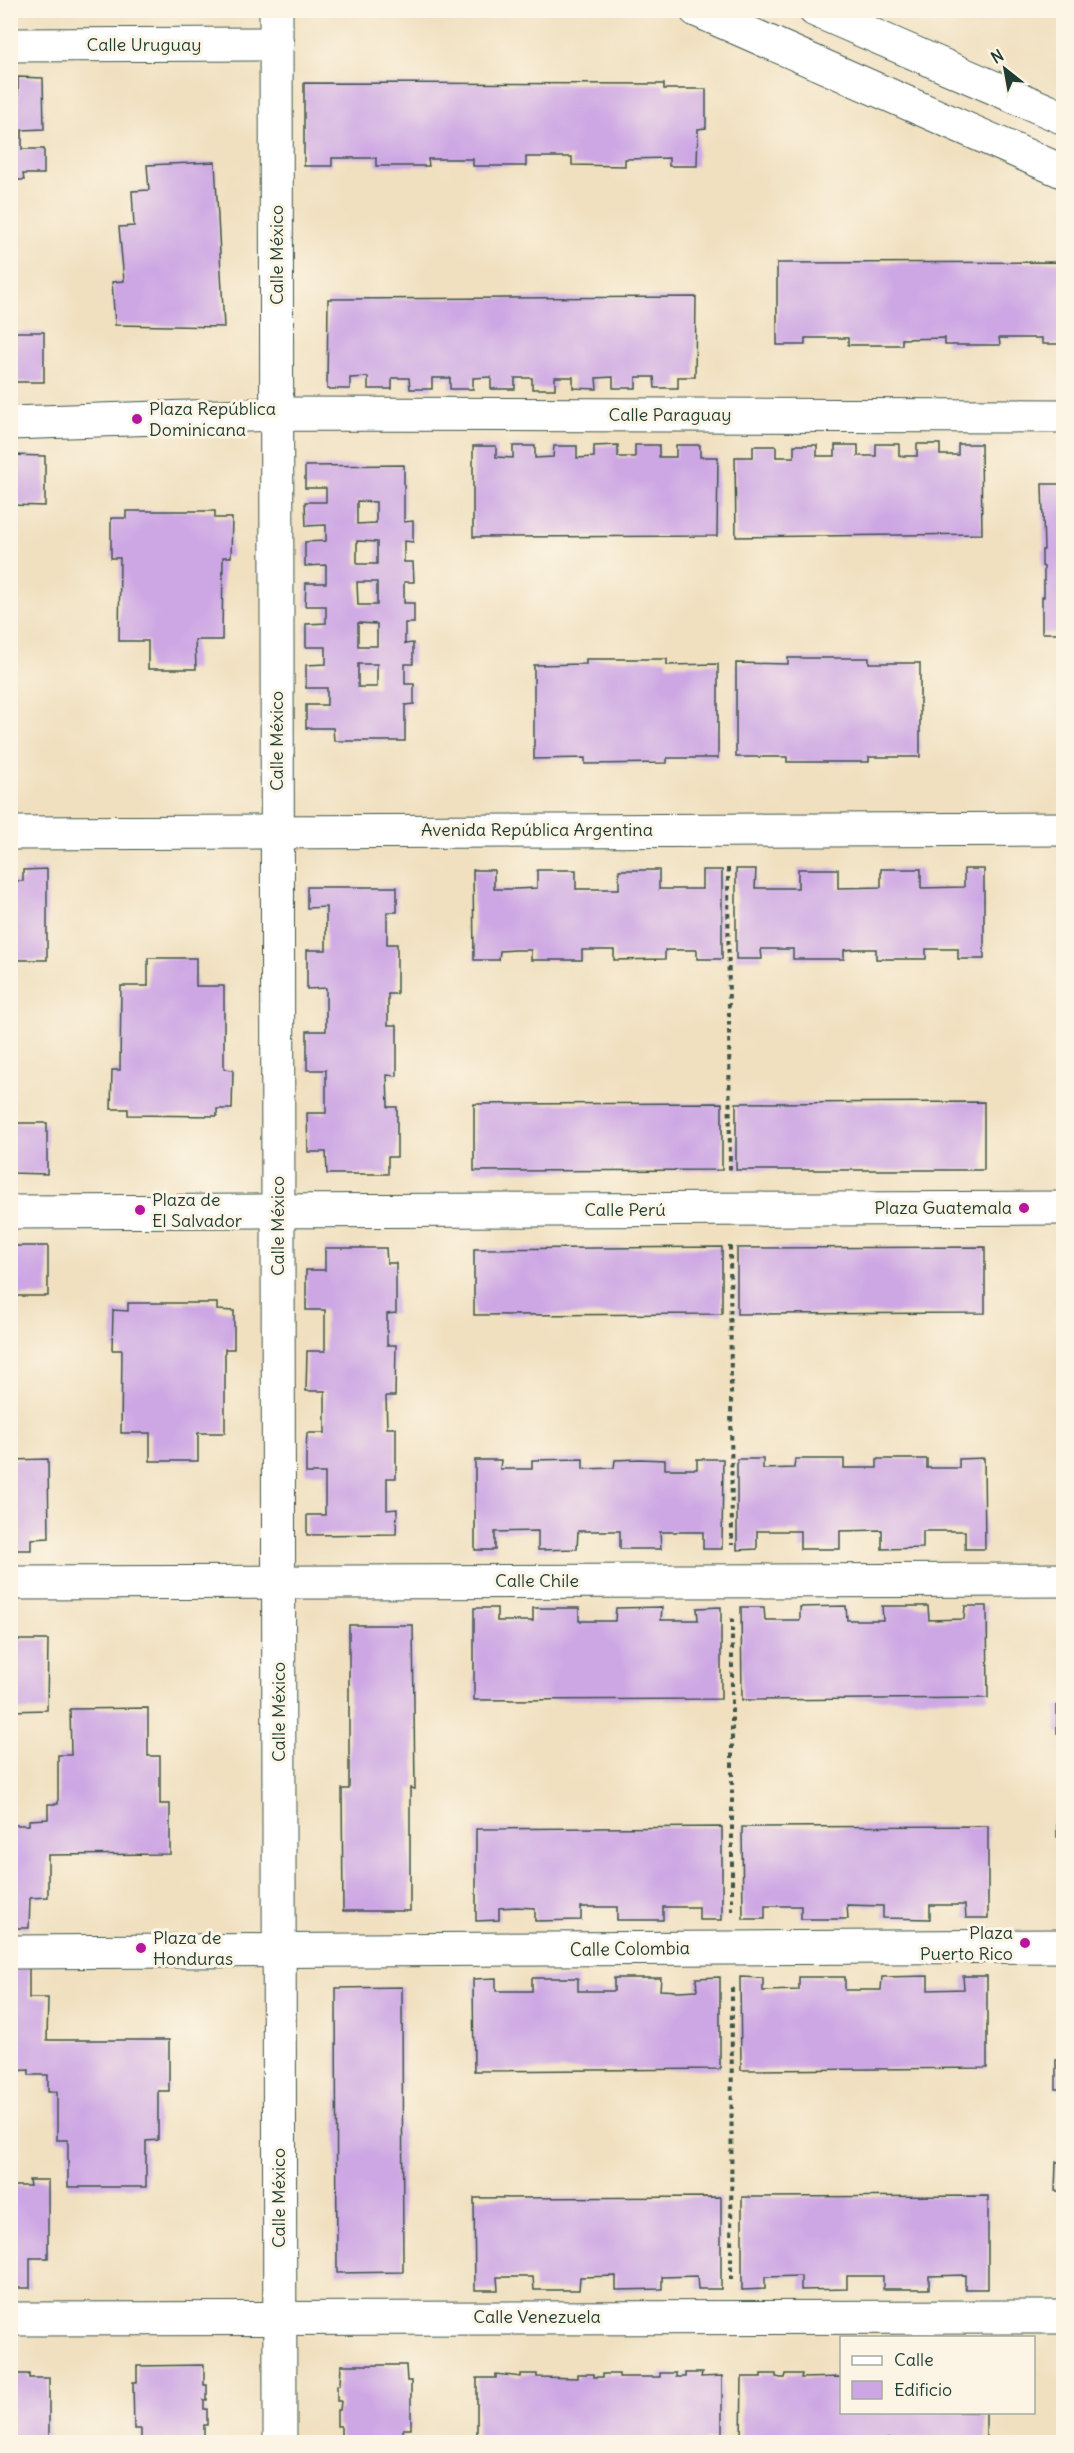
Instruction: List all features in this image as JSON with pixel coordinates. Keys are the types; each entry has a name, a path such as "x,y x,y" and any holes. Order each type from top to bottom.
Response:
{"street":[{"name":"Calle México","path":"276,10 280,2442"},
{"path":"696,10 1064,172"},
{"path":"815,10 1064,118"},
{"name":"Calle Uruguay","path":"10,45 277,44"},
{"path":"21,423 277,414"},
{"name":"Calle Paraguay","path":"277,414 1064,416"},
{"name":"Avenida República Argentina","path":"10,832 1064,829"},
{"name":"Calle Perú","path":"278,1212 1064,1209"},
{"path":"21,1212 278,1212"},
{"name":"Calle Chile","path":"10,1583 1064,1580"},
{"name":"Calle Colombia","path":"279,1952 1064,1946"},
{"path":"25,1952 279,1952"},
{"name":"Calle Venezuela","path":"10,2319 1064,2317"}],"building":[{"path":"18,77 43,78 44,129 22,130 22,149 44,149 44,174 23,174 24,180 10,180 10,106 18,105"},
{"path":"304,83 664,84 664,89 706,89 706,128 698,129 697,166 669,166 669,158 625,159 625,166 572,165 572,157 526,157 526,166 473,166 473,159 428,159 429,166 376,166 376,158 332,158 332,166 304,166"},
{"path":"215,162 224,327 115,325 112,282 124,281 119,227 134,226 132,191 149,190 147,165"},
{"path":"1064,262 1064,344 1042,344 1042,338 999,338 1000,345 945,345 945,338 902,339 902,345 848,345 848,338 805,338 805,345 777,345 777,263"},
{"path":"696,297 695,377 678,377 678,388 655,388 654,377 636,377 636,388 613,388 613,377 596,378 597,389 573,388 573,377 555,377 555,389 532,389 532,378 515,378 515,389 491,389 491,377 473,378 473,389 450,389 450,378 432,378 432,389 410,389 409,378 392,378 392,389 368,389 368,377 350,378 350,389 327,389 328,299"},
{"path":"10,332 44,332 44,382 10,382"},
{"path":"876,444 899,444 899,456 917,456 917,444 940,444 940,455 958,455 958,444 981,444 982,534 736,537 735,457 753,457 753,446 776,446 776,457 794,457 794,445 817,445 817,456 835,456 835,445 858,445 858,456 876,456"},
{"path":"618,445 618,457 635,457 635,445 659,445 659,457 676,457 676,445 700,445 700,457 718,457 717,536 473,537 473,446 496,446 496,457 513,458 513,446 535,446 535,458 553,457 554,446 577,446 577,458 594,457 594,446"},
{"path":"10,455 45,456 45,506 10,505"},
{"path":"404,465 404,522 413,521 413,542 404,541 404,562 413,562 414,582 404,582 404,603 414,603 414,623 405,623 405,644 413,643 413,664 405,664 405,684 414,684 414,704 405,705 405,741 334,741 333,728 306,728 306,705 327,705 327,688 306,688 306,665 326,664 326,647 306,647 306,624 326,623 326,606 305,606 306,583 326,583 326,565 305,566 305,542 326,541 326,525 306,526 305,502 326,502 326,488 305,488 305,466","holes":["357,501 376,502 376,523 357,524","357,541 377,542 377,564 357,564","357,582 377,582 377,605 358,605","358,623 377,624 377,646 358,646","358,664 377,664 377,687 358,687"]},
{"path":"1042,484 1064,484 1064,633 1042,633 1044,567 1042,566 1042,550 1044,550"},
{"path":"126,511 215,511 215,518 232,518 231,557 223,557 222,640 195,640 196,669 148,669 148,641 119,641 120,558 111,558 111,518 126,518"},
{"path":"788,658 869,658 869,663 920,663 920,757 869,757 869,762 787,762 787,757 736,757 736,663 788,664"},
{"path":"586,659 667,659 667,665 718,664 718,758 667,758 667,763 585,764 585,758 534,759 534,665 586,664"},
{"path":"47,869 47,960 10,960 10,881 23,881 23,870"},
{"path":"736,869 756,869 755,888 798,888 798,869 838,869 838,888 881,887 881,869 921,869 921,888 964,887 964,869 984,869 984,959 958,959 958,949 926,949 926,959 876,959 876,949 860,949 844,950 844,959 793,959 793,949 761,949 762,959 736,959"},
{"path":"473,870 494,870 494,889 537,888 537,870 576,870 576,889 619,889 619,870 659,870 659,889 702,889 702,870 722,870 722,959 697,959 697,950 665,950 665,959 614,960 614,950 582,950 582,960 531,960 531,950 515,950 500,951 499,960 474,960"},
{"path":"307,887 397,887 397,912 387,912 387,944 397,944 397,994 388,994 388,1025 397,1025 397,1076 387,1075 388,1107 397,1107 397,1157 388,1157 388,1174 327,1174 326,1152 308,1152 307,1113 326,1113 326,1070 307,1070 307,1031 326,1031 326,988 307,989 307,950 326,950 326,907 307,908"},
{"path":"148,958 196,958 196,986 224,986 224,1069 233,1070 232,1109 217,1109 217,1116 128,1115 128,1109 111,1109 112,1070 120,1070 121,986 148,986"},
{"path":"984,1102 984,1170 736,1170 736,1103"},
{"path":"722,1103 722,1170 474,1171 474,1104"},
{"path":"10,1123 47,1123 47,1174 10,1173"},
{"path":"10,1246 48,1246 48,1296 10,1296"},
{"path":"722,1247 722,1314 474,1315 474,1249"},
{"path":"985,1247 985,1313 737,1314 737,1248"},
{"path":"325,1248 386,1248 387,1263 396,1263 396,1313 387,1314 387,1345 396,1345 395,1396 386,1396 387,1428 396,1428 396,1478 387,1478 387,1510 397,1509 396,1534 307,1535 307,1515 325,1515 325,1473 306,1473 306,1453 307,1433 325,1433 325,1391 306,1391 307,1351 325,1351 325,1310 306,1310 306,1270 325,1270"},
{"path":"128,1303 217,1303 217,1310 234,1311 234,1349 225,1349 225,1433 198,1433 198,1461 150,1461 150,1433 121,1433 122,1350 112,1350 113,1310 128,1311"},
{"path":"984,1458 985,1549 965,1549 965,1531 923,1531 923,1548 882,1549 882,1530 840,1531 840,1549 800,1549 800,1531 757,1531 757,1549 737,1550 737,1459 763,1459 763,1469 794,1468 795,1459 844,1459 844,1468 877,1468 877,1459 927,1459 927,1468 959,1468 959,1459"},
{"path":"48,1459 49,1538 31,1539 31,1550 10,1550 10,1460"},
{"path":"583,1459 583,1469 614,1468 615,1460 640,1459 665,1460 665,1469 697,1469 697,1459 723,1459 722,1549 703,1549 703,1532 660,1532 661,1549 620,1549 620,1531 578,1531 577,1549 538,1550 538,1531 495,1532 495,1550 475,1550 475,1460 501,1460 500,1469 532,1469 532,1460"},
{"path":"846,1606 847,1620 883,1620 882,1606 928,1606 929,1620 964,1619 965,1606 987,1606 988,1698 742,1700 741,1607 764,1607 765,1620 800,1620 800,1607"},
{"path":"662,1607 661,1620 698,1620 697,1608 721,1607 721,1699 474,1700 474,1608 497,1608 497,1621 533,1621 533,1608 579,1608 579,1621 615,1621 616,1608"},
{"path":"349,1625 413,1625 415,1789 410,1788 410,1911 343,1911 342,1789 349,1789"},
{"path":"10,1640 48,1640 47,1710 10,1711"},
{"path":"1057,1705 1064,1705 1064,1733 1057,1733"},
{"path":"148,1708 148,1756 160,1756 160,1804 170,1804 170,1854 48,1855 48,1897 30,1898 29,1928 10,1928 10,1825 29,1825 29,1820 48,1819 48,1804 58,1804 58,1755 71,1755 70,1709"},
{"path":"1057,1807 1064,1807 1064,1836 1057,1837"},
{"path":"988,1826 988,1918 966,1918 965,1905 930,1905 930,1919 883,1918 883,1906 847,1905 848,1919 801,1919 801,1906 765,1906 765,1919 743,1919 742,1827"},
{"path":"722,1827 722,1920 699,1920 699,1907 663,1907 663,1920 617,1920 617,1907 581,1907 581,1920 535,1921 535,1908 516,1907 499,1908 499,1920 476,1921 476,1829"},
{"path":"29,1967 29,1998 48,1998 47,2040 169,2040 169,2091 158,2091 158,2140 146,2141 146,2187 68,2187 68,2140 57,2140 57,2092 48,2092 48,2075 29,2075 29,2070 10,2071 10,1968"},
{"path":"928,1976 928,1990 964,1989 963,1976 987,1976 987,2068 741,2070 740,1977 763,1978 763,1991 799,1990 799,1977 845,1977 845,1990 881,1990 882,1977"},
{"path":"720,1977 720,2069 474,2071 473,1979 496,1978 496,1991 532,1991 532,1978 578,1978 578,1991 614,1991 614,1978 661,1978 660,1990 679,1991 697,1990 696,1978"},
{"path":"402,1987 403,2272 337,2273 336,1988"},
{"path":"1056,2060 1064,2060 1064,2089 1056,2089"},
{"path":"1056,2162 1064,2162 1064,2191 1055,2191"},
{"path":"29,2180 48,2180 48,2258 30,2258 30,2288 10,2288 10,2186 30,2186"},
{"path":"988,2196 988,2289 965,2289 965,2275 929,2276 929,2289 883,2289 883,2276 847,2276 847,2289 801,2290 801,2276 765,2277 765,2289 742,2290 742,2197"},
{"path":"721,2197 721,2289 698,2289 697,2276 662,2277 662,2289 616,2290 616,2276 580,2277 579,2290 534,2290 533,2277 497,2277 498,2290 475,2290 474,2198"},
{"path":"204,2365 207,2400 204,2400 204,2409 207,2409 207,2425 204,2425 204,2442 141,2442 141,2429 134,2429 133,2382 137,2382 137,2366"},
{"path":"341,2365 406,2365 407,2381 411,2381 411,2429 403,2429 403,2442 341,2442 341,2426 337,2426 337,2410 340,2410 341,2401 337,2401 337,2385 340,2384"},
{"path":"660,2373 676,2373 676,2377 685,2377 685,2373 702,2373 701,2377 722,2376 722,2439 705,2439 705,2442 657,2442 657,2439 623,2439 623,2442 477,2441 477,2378 496,2378 496,2374 521,2377 521,2374 537,2374 537,2377 578,2378 578,2374 594,2374 594,2377 603,2377 603,2374 619,2374 619,2377 660,2377"},
{"path":"13,2374 29,2374 29,2378 49,2378 49,2440 10,2442 10,2378"},
{"path":"761,2374 776,2374 776,2377 785,2378 786,2374 802,2374 801,2378 840,2377 840,2414 986,2414 986,2439 970,2440 970,2442 921,2442 921,2439 887,2439 887,2442 741,2440 742,2377 761,2377"}],"place":[{"name":"Plaza República Dominicana","path":"137,419"},
{"name":"Plaza Guatemala","path":"1024,1208"},
{"name":"Plaza de El Salvador","path":"140,1210"},
{"name":"Plaza Puerto Rico","path":"1025,1943"},
{"name":"Plaza de Honduras","path":"141,1948"}]}
